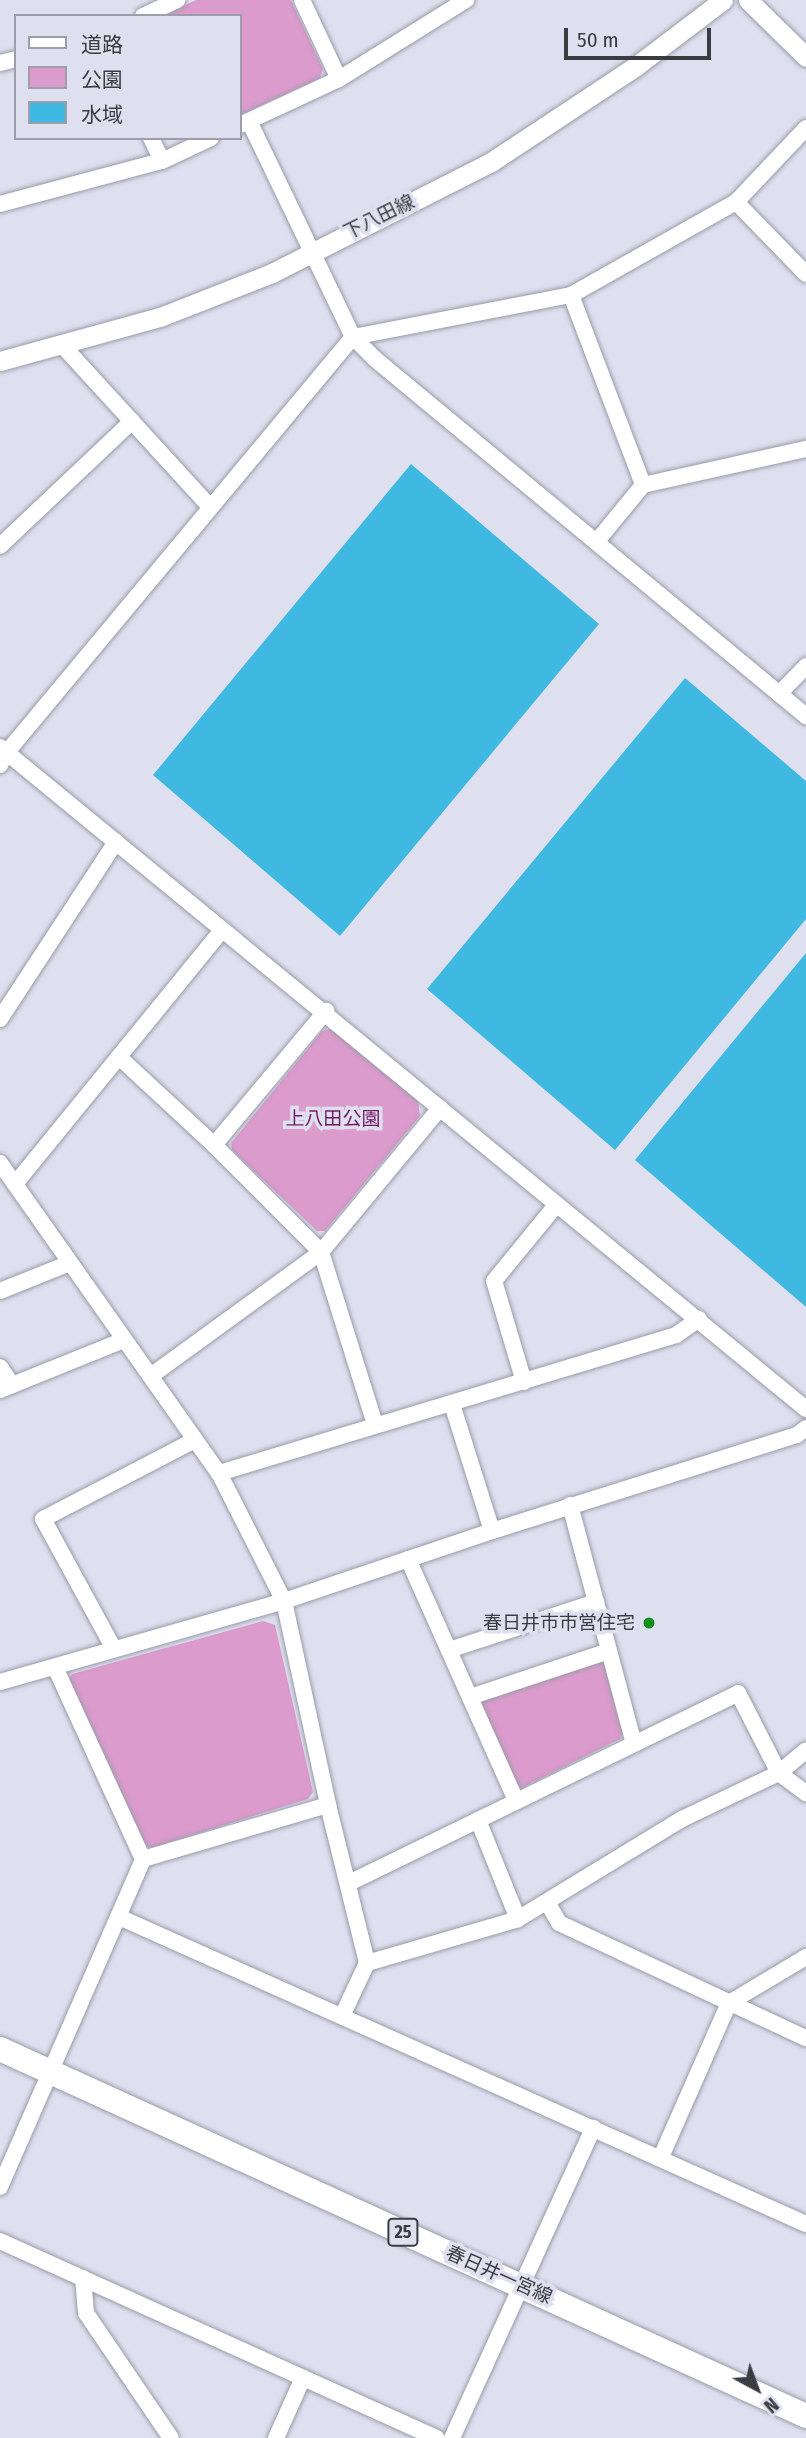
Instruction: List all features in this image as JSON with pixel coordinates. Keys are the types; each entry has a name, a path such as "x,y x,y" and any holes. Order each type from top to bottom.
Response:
{"main road":[{"name":"春日井一宮線","path":"0,2049 806,2416"}],"street":[{"path":"147,14 177,0"},
{"path":"302,0 339,79"},
{"path":"466,0 339,79 244,123 353,337 375,359 806,716"},
{"name":"下八田線","path":"0,361 63,346 160,317 272,273 491,162 636,66 723,0"},
{"path":"748,0 806,57"},
{"path":"806,128 736,202 571,295 353,337 2,754 326,1011 806,1409"},
{"path":"152,140 162,161"},
{"path":"0,204 162,161 207,140"},
{"path":"736,202 806,274"},
{"path":"571,295 643,485"},
{"path":"63,346 211,508"},
{"path":"0,546 132,421"},
{"path":"597,541 643,485 806,449"},
{"path":"779,694 806,666"},
{"path":"0,1020 116,842"},
{"path":"15,1184 222,930"},
{"path":"214,1145 326,1011"},
{"path":"119,1057 214,1145 321,1252 375,1424"},
{"path":"152,1375 321,1252 440,1108"},
{"path":"0,1163 124,1340 152,1375 219,1474 284,1601 328,1805 368,1963 343,2014"},
{"path":"524,1382 494,1281 556,1204"},
{"path":"0,1291 70,1263"},
{"path":"219,1474 375,1424 452,1404 676,1335 699,1319"},
{"path":"0,1367 6,1388 124,1340"},
{"path":"452,1404 492,1531"},
{"path":"0,1682 284,1601 570,1505 797,1435 806,1428"},
{"path":"114,1649 43,1519 195,1440"},
{"path":"570,1505 634,1744"},
{"path":"408,1559 516,1801"},
{"path":"449,1650 596,1602"},
{"path":"470,1697 609,1651"},
{"path":"0,2187 142,1859 55,1667"},
{"path":"349,1883 738,1693 779,1773 806,1793"},
{"path":"368,1963 518,1919 682,1819 779,1773 806,1749"},
{"path":"142,1859 328,1805"},
{"path":"478,1820 518,1919"},
{"path":"547,1902 559,1923 806,2038"},
{"path":"119,1917 343,2014 806,2224"},
{"path":"661,2157 729,2003 806,1957"},
{"path":"452,2438 593,2128"},
{"path":"0,2241 437,2438"},
{"path":"83,2278 86,2313 171,2438"},
{"path":"276,2438 303,2378"}],"green space":[{"path":"196,0 291,0 323,69 320,78 242,114 242,14 166,14"},
{"name":"上八田公園","path":"331,1029 418,1101 420,1116 325,1231 317,1231 232,1150 231,1143 322,1031"},
{"path":"263,1621 275,1625 313,1792 308,1799 151,1848 143,1843 68,1682 72,1674"},
{"path":"602,1662 607,1666 624,1731 620,1739 522,1788 514,1784 482,1703 486,1697"}],"water":[{"path":"411,464 599,624 340,936 153,775"},
{"path":"685,678 806,781 806,919 615,1150 427,989"},
{"path":"806,953 806,1307 635,1160"}],"place":[{"name":"春日井市市営住宅","path":"649,1623"}]}
